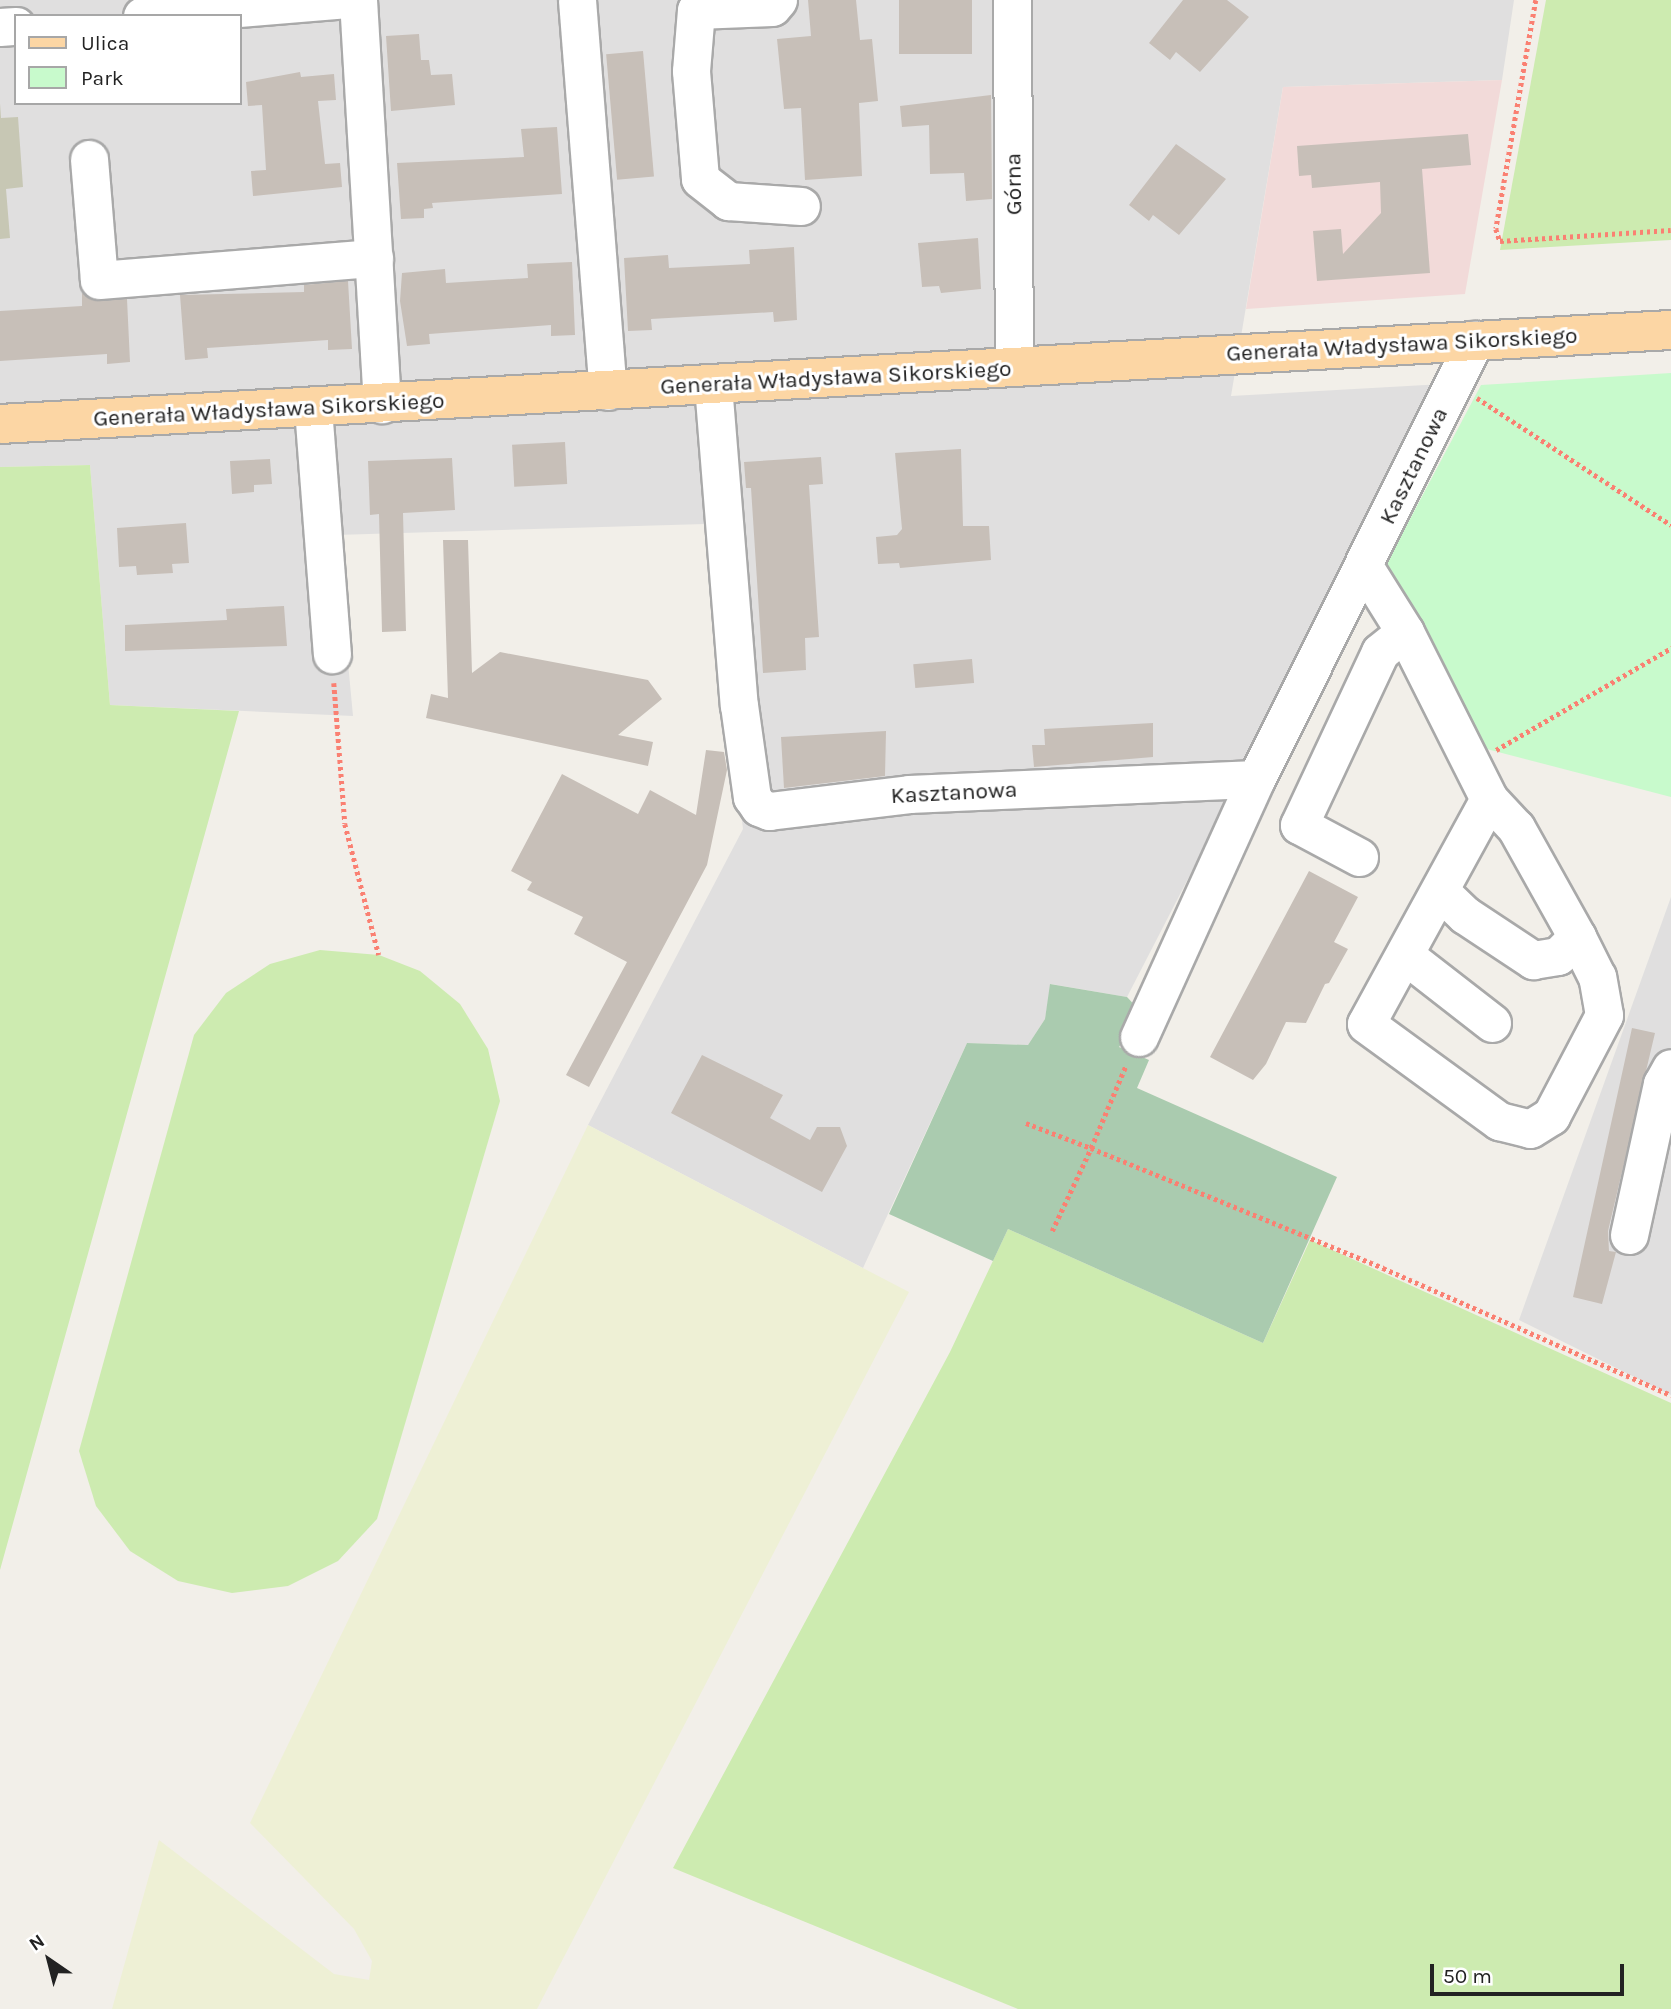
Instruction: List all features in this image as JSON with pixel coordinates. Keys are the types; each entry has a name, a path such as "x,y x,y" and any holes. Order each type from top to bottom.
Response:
{"main road":[{"name":"Generała Władysława Sikorskiego","path":"0,424 1671,330"}],"street":[{"path":"167,14 338,0"},
{"path":"358,0 382,404"},
{"path":"577,0 608,391"},
{"path":"778,0 772,6 696,10 691,71 700,179 728,201 801,206"},
{"name":"Górna","path":"1012,0 1014,367"},
{"path":"89,159 99,280 374,258"},
{"name":"Kasztanowa","path":"1139,1037 1256,779 1365,568 1475,340"},
{"name":"Kasztanowa","path":"713,385 739,705 752,797 769,811 909,794 1256,779"},
{"path":"313,408 332,654"},
{"path":"1365,568 1405,632 1489,799 1516,828 1597,977 1604,1015 1550,1116 1530,1129 1499,1122 1366,1024 1441,892 1489,799"},
{"path":"1359,857 1299,825 1380,652 1405,632"},
{"path":"1441,892 1465,915 1533,960 1558,956 1577,937"},
{"path":"1406,956 1492,1023"},
{"path":"1629,1235 1662,1084 1671,1068"}],"path":[{"path":"1536,0 1496,229 1500,241 1671,230"},
{"path":"1471,394 1671,525"},
{"path":"1471,765 1671,648"},
{"path":"332,654 345,824 379,956"},
{"path":"1052,1231 1139,1037"},
{"path":"1026,1123 1382,1268 1671,1395"}],"shaded area":[{"path":"0,0 1514,0 1502,80 1283,87 1231,396 1443,384 1127,997 1051,984 1045,1019 1028,1045 967,1043 863,1268 588,1125 743,829 705,524 336,535 353,716 110,705 90,465 0,467"},
{"path":"1502,80 1465,294 1246,309 1283,87"},
{"path":"0,103 1,118 18,117 23,187 6,189 10,238 0,239"},
{"path":"1671,897 1671,1395 1519,1320"},
{"path":"588,1125 909,1292 537,2009 112,2009 159,1840 334,1974 369,1980 372,1961 354,1929 250,1823"}],"green space":[{"path":"1546,0 1671,0 1671,240 1500,250"},
{"path":"1671,373 1671,797 1479,747 1382,572 1481,385"},
{"path":"90,465 110,705 239,711 0,1570 0,467"},
{"path":"320,950 379,955 420,971 460,1004 488,1049 500,1101 377,1519 338,1561 288,1586 232,1593 178,1581 130,1551 96,1506 79,1451 194,1035 226,993 270,964"},
{"path":"1050,984 1127,997 1143,1014 1119,1047 1149,1060 1137,1088 1337,1177 1263,1343 1008,1229 993,1261 889,1214 967,1043 1028,1045 1045,1019"},
{"path":"1008,1229 1263,1343 1310,1240 1671,1403 1671,2009 1018,2009 673,1868 950,1352"}],"building":[{"path":"808,0 856,0 860,40 872,39 878,101 859,103 862,176 805,180 801,108 784,109 777,39 811,36"},
{"path":"899,0 972,0 972,54 899,54"},
{"path":"1183,0 1227,0 1249,17 1200,72 1176,52 1170,60 1149,43"},
{"path":"419,34 421,60 429,60 431,75 452,74 455,105 391,111 386,36"},
{"path":"643,51 654,177 617,180 606,54"},
{"path":"300,72 301,77 334,74 336,100 318,101 325,164 340,163 342,187 253,196 251,171 266,170 262,105 248,106 246,82"},
{"path":"991,95 992,199 966,201 964,173 930,174 929,125 902,127 900,106"},
{"path":"557,127 562,194 432,203 433,208 424,209 424,218 401,219 397,163 524,157 521,129"},
{"path":"1468,134 1471,165 1422,169 1430,273 1317,281 1313,231 1341,229 1343,254 1381,213 1380,182 1312,188 1311,175 1299,176 1297,146"},
{"path":"1176,144 1226,179 1179,235 1153,215 1149,221 1129,205"},
{"path":"978,238 981,289 941,293 939,286 922,287 918,243"},
{"path":"794,247 797,320 774,322 773,312 651,319 652,330 628,331 624,258 668,255 669,268 750,264 749,250"},
{"path":"572,262 575,335 551,336 551,325 429,334 430,344 407,346 400,301 402,273 445,269 446,283 528,278 527,264"},
{"path":"348,281 352,349 328,350 328,340 207,348 208,358 185,360 180,295 304,292 304,285"},
{"path":"82,293 100,301 127,299 130,362 107,364 107,354 0,361 0,311 82,306"},
{"path":"565,442 567,484 514,487 512,445"},
{"path":"961,449 963,526 989,526 991,560 900,568 899,563 878,564 876,537 897,535 902,529 895,453"},
{"path":"821,457 823,484 809,485 819,637 805,638 806,670 763,673 751,488 746,488 744,462"},
{"path":"452,458 455,510 403,513 406,631 382,632 379,514 370,515 368,461"},
{"path":"270,459 272,484 254,485 254,492 232,494 230,461"},
{"path":"186,523 189,563 172,564 173,573 137,575 136,566 119,567 117,528"},
{"path":"443,540 468,540 472,673 500,652 648,680 662,699 618,735 653,742 648,766 426,718 431,694 448,698"},
{"path":"284,606 287,646 125,651 125,625 227,620 226,609"},
{"path":"972,659 974,683 915,688 913,664"},
{"path":"1153,723 1153,757 1034,767 1032,745 1045,745 1044,729"},
{"path":"886,731 885,776 784,788 781,737"},
{"path":"706,750 724,752 727,770 707,865 589,1087 566,1075 627,962 574,934 583,917 527,890 532,882 511,871 562,774 638,814 650,790 696,815"},
{"path":"1309,871 1358,897 1334,942 1348,949 1329,983 1325,984 1306,1023 1286,1022 1266,1064 1253,1080 1210,1057"},
{"path":"1632,1028 1655,1033 1608,1231 1609,1251 1616,1252 1602,1304 1573,1297"},
{"path":"702,1055 783,1095 770,1118 810,1140 817,1127 840,1127 847,1146 822,1192 671,1113"}]}
